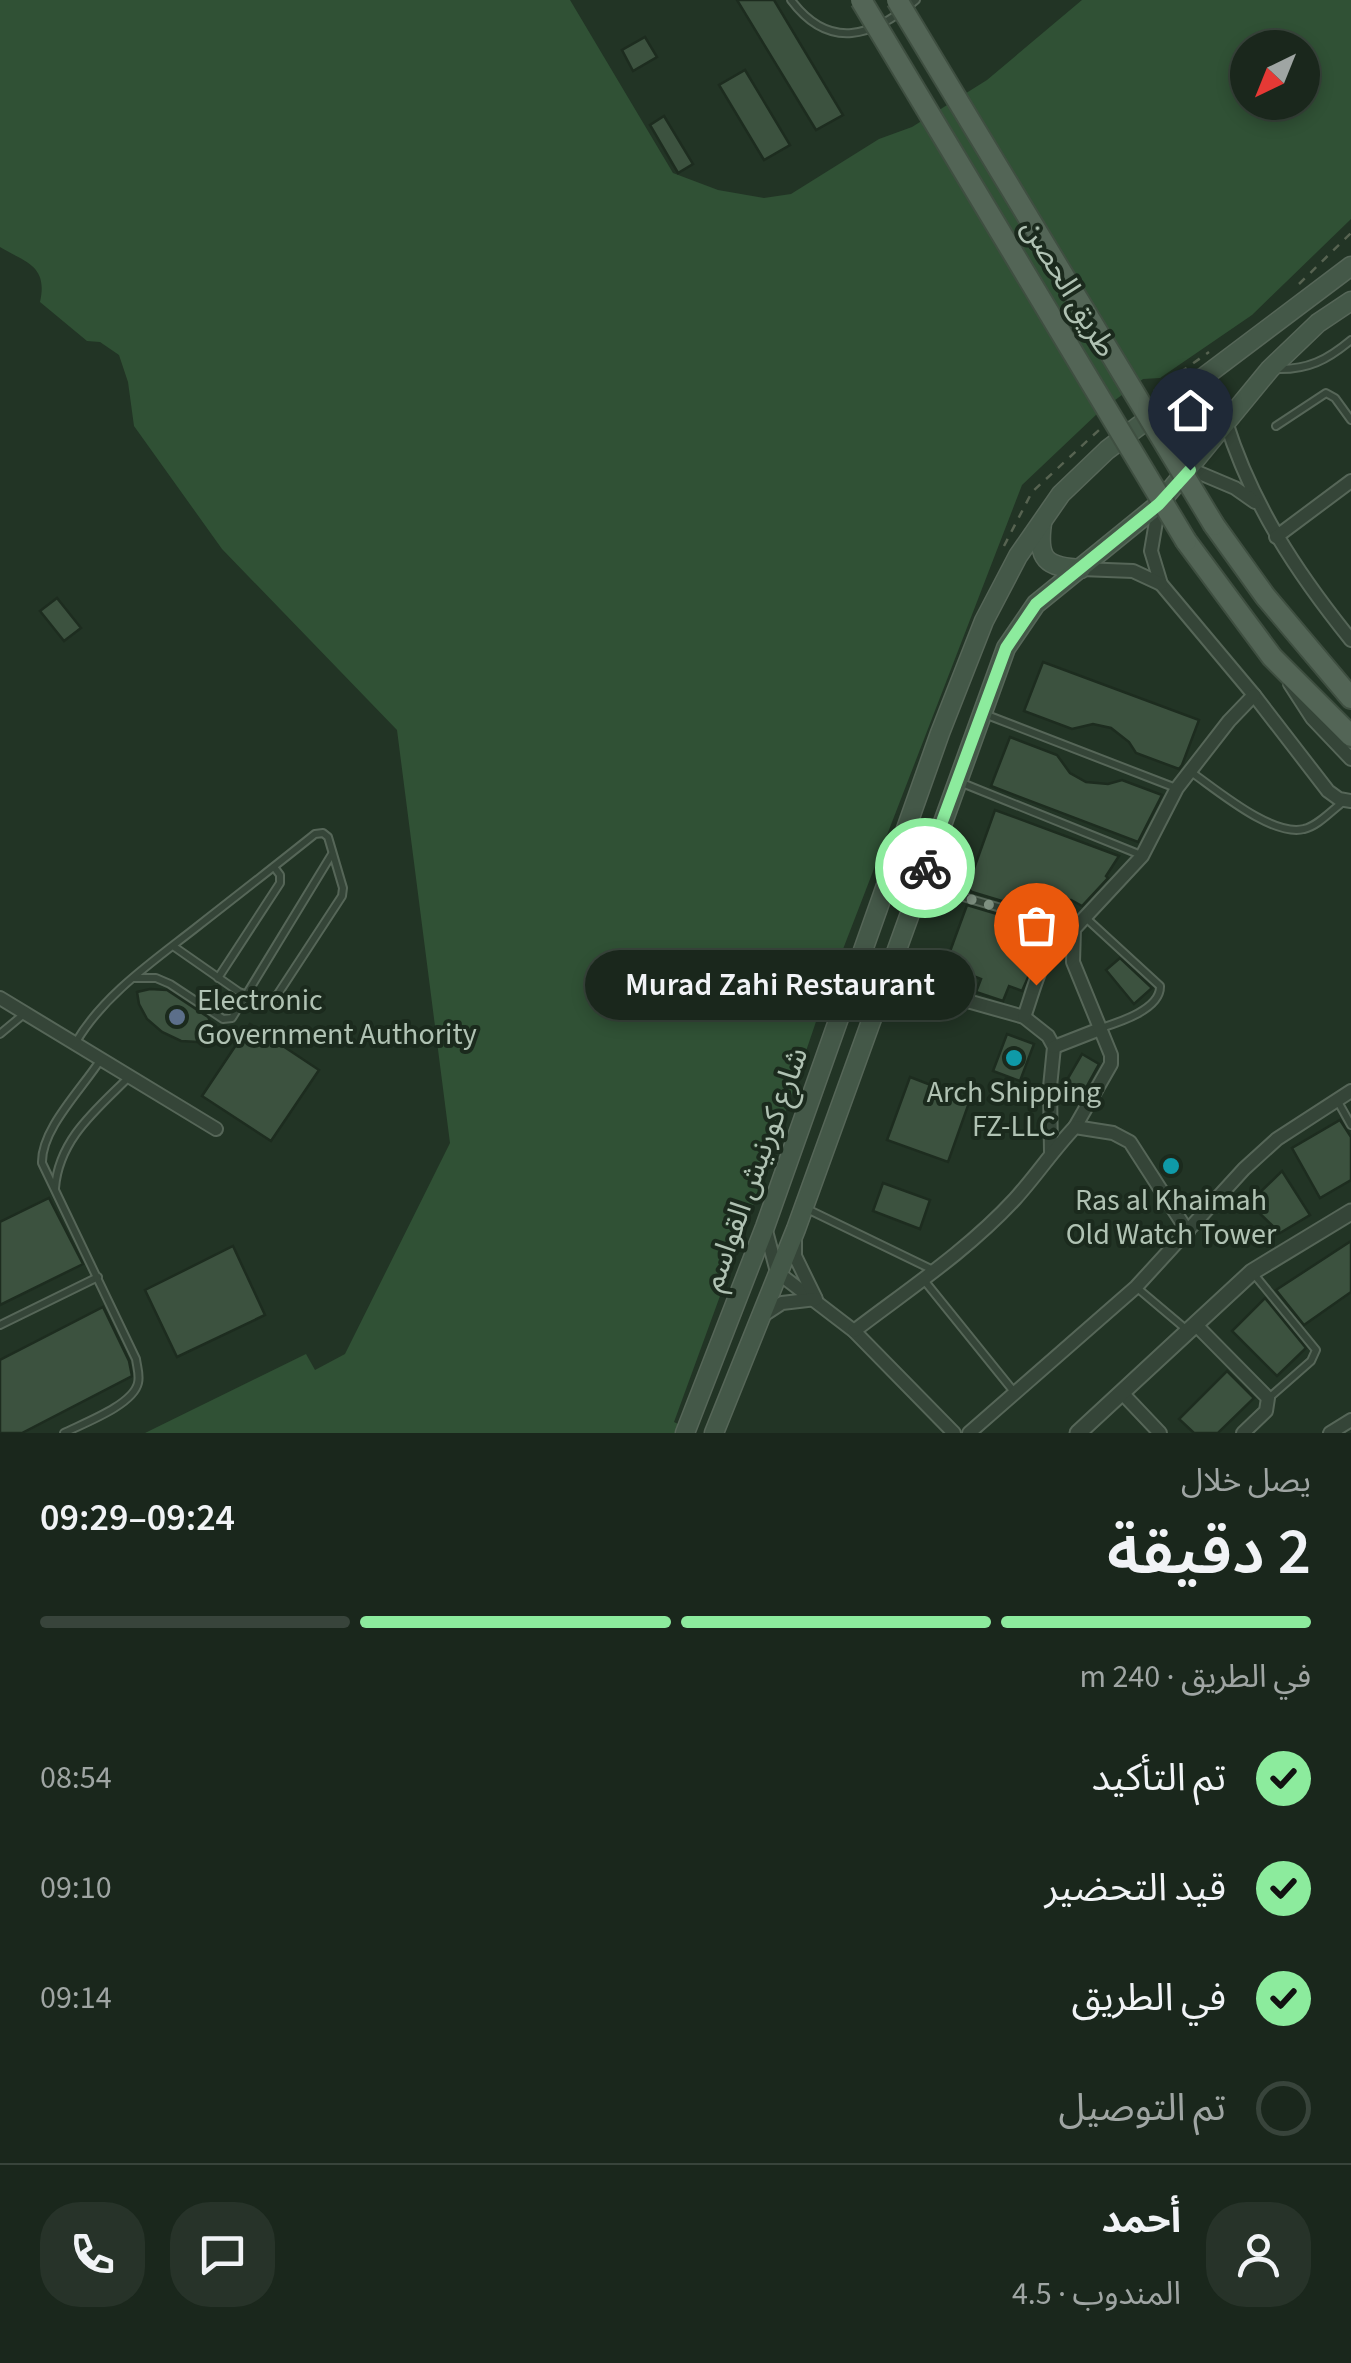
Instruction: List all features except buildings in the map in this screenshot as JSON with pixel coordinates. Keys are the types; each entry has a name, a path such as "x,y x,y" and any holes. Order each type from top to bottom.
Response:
{"main road":[{"name":"طريق الحصن","path":"861,0 1186,541 1272,657 1351,736"},
{"name":"طريق الحصن","path":"897,0 1214,525 1265,596 1351,698"},
{"name":"شارع كورنيش القواسم","path":"685,1433 765,1227 952,701 984,621 1018,556 1061,494 1106,450 1351,266"},
{"name":"شارع كورنيش القواسم","path":"714,1433 796,1228 1006,648 1036,604 1159,504 1270,369 1318,324 1351,301"},
{"path":"1182,393 1212,400 1226,422"},
{"path":"1043,518 1042,554 1058,568 1081,568"},
{"path":"1214,525 1351,682"}],"street":[{"path":"1226,422 1257,504 1322,604 1351,640"},
{"path":"1190,470 1235,488 1257,504"},
{"path":"1276,536 1351,482"},
{"path":"1159,504 1151,551 1160,584"},
{"path":"1081,568 1133,571 1160,584 1254,694 1328,791 1349,803"},
{"path":"1272,657 1312,718 1351,759"},
{"path":"1024,1017 1048,954 1063,934 1087,919 1142,856 1177,788 1254,694"},
{"path":"854,1331 928,1275 1016,1198 1075,1128 1111,1064 1111,1055 1073,962 1074,930"},
{"path":"886,978 1024,1017 1048,1036 1054,1047 1051,1152"},
{"path":"0,998 216,1129"},
{"path":"1054,1047 1100,1029"},
{"path":"969,1433 1136,1287 1255,1159 1351,1091"},
{"path":"1075,1128 1112,1133 1130,1142 1188,1232"},
{"path":"1078,1433 1252,1272 1351,1212"},
{"path":"765,1227 777,1272 854,1331 954,1433"},
{"path":"796,1228 795,1256 816,1299"},
{"path":"759,1318 782,1303 816,1299"},
{"path":"1191,1327 1268,1398 1266,1411 1243,1433"},
{"path":"1123,1394 1160,1433"},
{"path":"1330,1433 1351,1420"}],"lane":[{"path":"791,0 820,28 845,34 872,30 916,0"},
{"path":"1270,369 1294,370 1314,365 1351,340"},
{"path":"1276,426 1326,393 1351,420"},
{"path":"981,712 1177,788"},
{"path":"1190,771 1262,820 1291,829 1310,828 1349,803"},
{"path":"956,781 1142,856"},
{"path":"75,1044 132,979 173,946 274,867 319,833 328,838 343,888 340,900 274,1001 268,1004 247,994 173,946"},
{"path":"132,979 162,980 225,1020 234,1016 333,853"},
{"path":"218,978 280,883 280,874 274,867"},
{"path":"919,884 1074,930"},
{"path":"1087,919 1160,986 1161,992 1158,999 1134,1014 1100,1029"},
{"path":"0,1034 25,1014"},
{"path":"64,1433 126,1402 138,1387 136,1359 42,1163 43,1144 101,1059"},
{"path":"54,1189 68,1142 129,1076"},
{"path":"1337,1100 1351,1124"},
{"path":"803,1206 928,1275 1016,1394"},
{"path":"1252,1272 1316,1350 1312,1361 1268,1398"},
{"path":"0,1325 98,1277"},
{"path":"1136,1287 1191,1327"}],"shaded area":[{"path":"0,0 570,0 673,173 718,190 764,198 791,194 879,139 912,127 987,80 1082,0 1351,0 1351,219 1252,315 1160,378 1143,379 1098,413 1022,485 823,1001 674,1422 680,1425 676,1433 145,1433 306,1354 315,1370 345,1354 450,1143 397,730 222,549 134,426 128,382 119,355 100,342 87,341 40,302 41,280 27,262 0,247"}],"way so far":[{"path":"925,868 919,884 1074,930 1057,940 1036,985"}],"place":[{"name":"Murad Zahi Restaurant","path":"1036,985"},
{"name":"Electronic Government Authority","path":"177,1017"},
{"name":"Arch Shipping FZ-LLC","path":"1014,1058"},
{"name":"Ras al Khaimah Old Watch Tower","path":"1171,1166"}],"route":[{"path":"925,868 1006,648 1036,604 1159,504 1190,470"}]}
